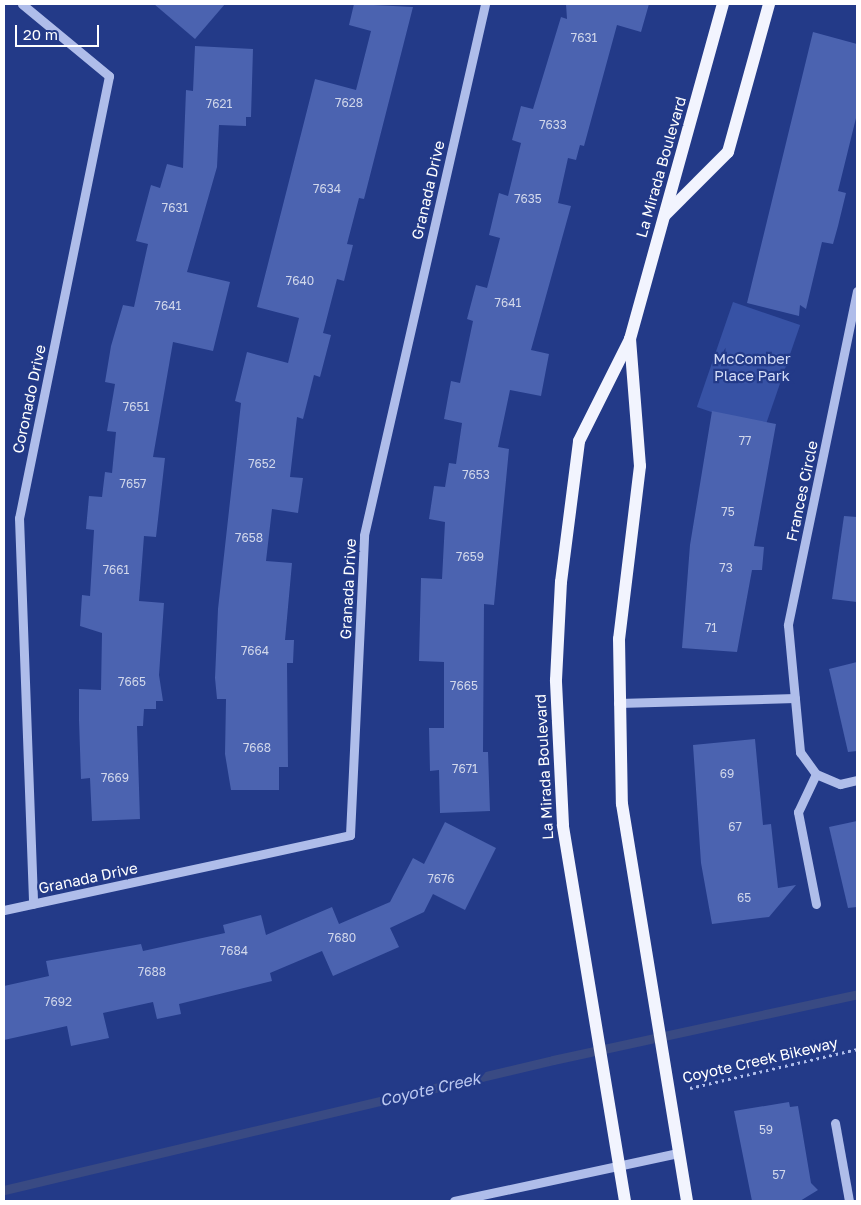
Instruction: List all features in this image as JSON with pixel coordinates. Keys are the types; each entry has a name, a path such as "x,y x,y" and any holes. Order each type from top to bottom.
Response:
{"main road":[{"name":"La Mirada Boulevard","path":"625,1201 590,1000 563,825 556,680 558,619 578,441 630,338 723,4"},
{"path":"664,217 728,152 769,4"},
{"name":"La Mirada Boulevard","path":"630,338 640,466 622,595 618,703 622,804 664,1077 687,1201"}],"street":[{"name":"Coronado Drive","path":"22,4 109,76 19,518 33,904"},
{"name":"Granada Drive","path":"4,910 350,834 364,535 485,4"},
{"name":"Frances Circle","path":"816,774 800,752 788,625 857,291"},
{"path":"618,703 795,698"},
{"path":"816,904 798,812 816,774 840,784 857,780"},
{"path":"835,1123 849,1201"},
{"path":"454,1201 678,1153"}],"path":[{"name":"Coyote Creek Bikeway","path":"667,1093 857,1049"}],"green space":[{"name":"McComber Place Park","path":"733,302 800,325 764,430 697,407"}],"building":[{"path":"154,4 225,4 195,39"},
{"path":"354,4 413,7 364,199 359,198 347,244 353,245 344,281 337,279 323,333 331,335 320,377 314,375 303,419 297,417 290,477 303,478 298,513 272,509 266,561 292,563 285,640 294,640 293,663 287,663 288,767 279,767 279,790 231,790 225,754 226,699 217,699 215,678 218,609 241,403 235,401 247,352 288,363 299,318 257,307 315,79 356,90 371,31 349,25"},
{"path":"566,4 649,4 641,32 617,25 584,146 580,145 576,160 568,158 558,203 571,206 531,350 549,354 541,396 510,390 498,447 509,449 494,605 484,604 483,752 488,752 490,811 440,813 439,770 430,771 429,728 444,728 444,662 419,661 421,578 442,579 445,522 429,519 434,486 445,487 449,463 456,464 462,423 444,419 451,381 460,383 473,321 467,319 476,285 487,288 500,238 489,235 499,193 508,196 521,143 512,140 521,106 533,109 561,17 567,19"},
{"path":"813,32 857,44 857,114 838,191 846,193 833,244 822,242 806,309 800,305 799,316 747,303"},
{"path":"195,46 253,49 251,117 246,117 246,126 219,125 217,167 187,272 230,282 213,351 173,342 153,457 165,458 156,537 144,536 139,601 164,603 159,675 163,701 156,701 156,709 144,709 143,726 137,726 140,819 92,821 90,778 81,779 79,720 79,689 101,690 102,633 80,626 82,595 90,596 94,530 86,529 89,496 102,497 105,472 112,473 116,432 107,431 115,384 105,382 111,346 123,305 134,307 148,244 136,241 151,185 160,188 167,164 183,168 186,90 193,91"},
{"path":"712,411 776,424 754,546 764,547 762,570 752,570 737,652 682,648 690,545"},
{"path":"844,516 857,517 857,602 832,599"},
{"path":"857,662 857,751 848,752 829,669"},
{"path":"755,739 763,825 771,824 778,888 796,885 769,917 712,924 701,863 693,745"},
{"path":"857,821 857,907 848,908 829,827"},
{"path":"445,822 496,848 465,910 433,894 424,912 390,928 399,947 333,976 322,951 270,973 272,981 179,1004 181,1014 157,1019 153,1002 103,1013 109,1038 71,1046 67,1026 4,1040 4,986 49,976 46,961 141,944 143,951 225,933 223,925 261,915 266,935 332,907 339,924 390,902 413,858 424,864"},
{"path":"789,1102 790,1107 798,1106 811,1183 818,1190 800,1201 752,1201 734,1111"}],"waterway":[{"name":"Coyote Creek","path":"4,1190 553,1060 857,994"}]}
